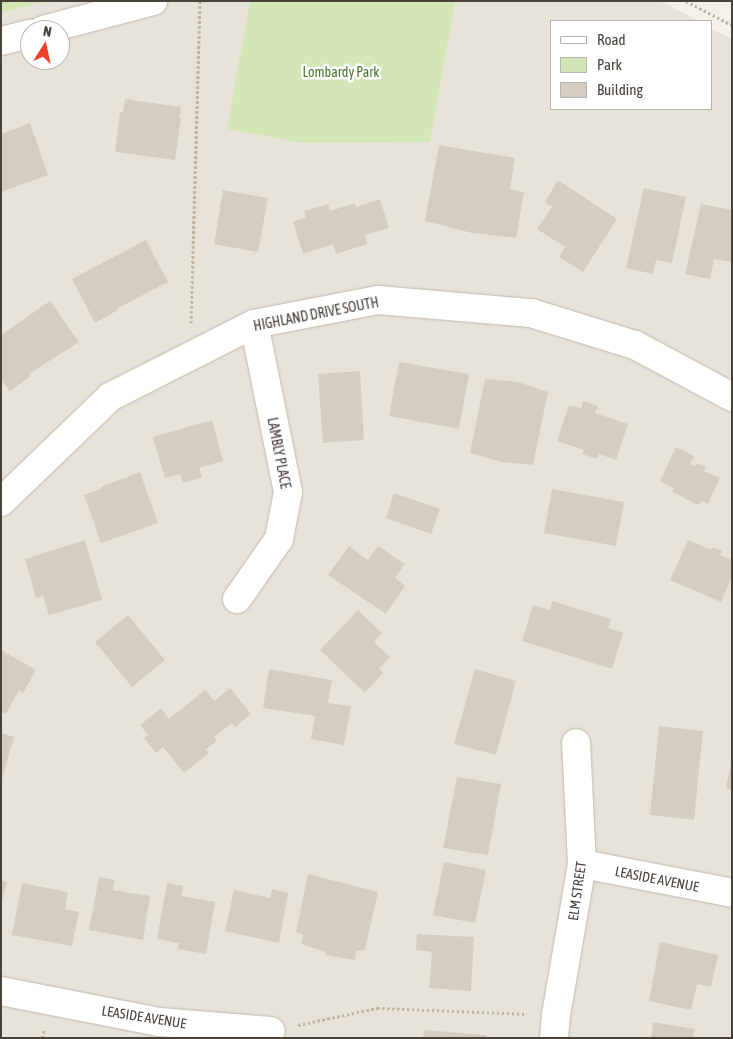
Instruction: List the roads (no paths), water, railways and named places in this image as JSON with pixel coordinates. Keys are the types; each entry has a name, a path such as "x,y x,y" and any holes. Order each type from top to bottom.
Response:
{"street":[{"path":"70,23 153,1"},
{"path":"1,41 20,36"},
{"name":"HIGHLAND DRIVE SOUTH","path":"1,502 110,397 254,324 378,300 531,313 635,345 732,397"},
{"name":"LAMBLY PLACE","path":"237,599 279,539 288,492 254,324"},
{"name":"ELM STREET","path":"555,1026 582,864 576,743"},
{"name":"LEASIDE AVENUE","path":"582,864 732,893"},
{"name":"LEASIDE AVENUE","path":"1,991 159,1022 270,1031"}],"park label":[{"name":"Lombardy Park","path":"341,72"}]}
